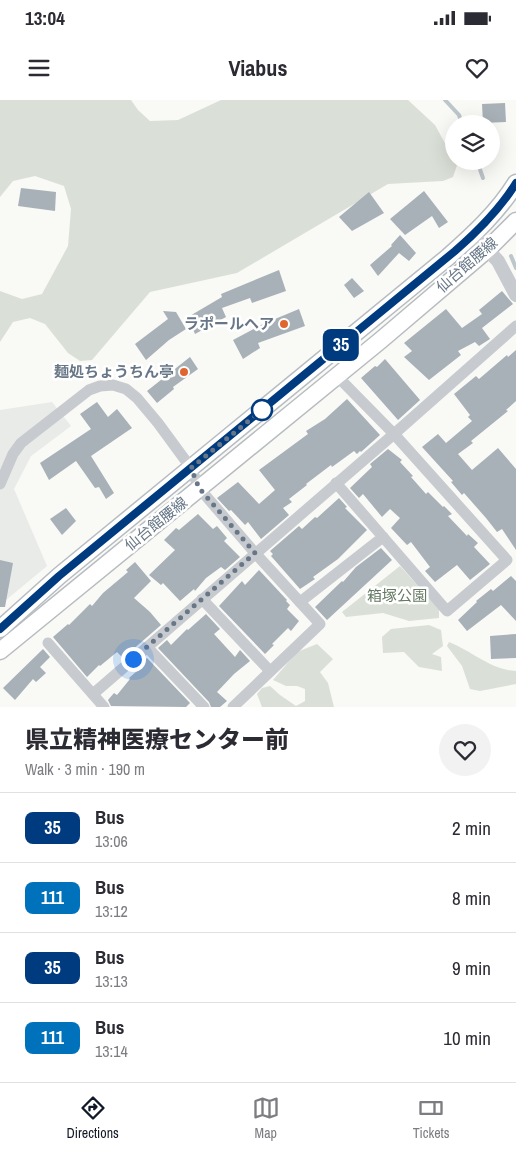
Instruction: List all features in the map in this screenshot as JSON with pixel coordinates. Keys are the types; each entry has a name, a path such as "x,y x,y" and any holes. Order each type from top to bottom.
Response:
{"main road":[{"name":"仙台館腰線","path":"0,629 59,576 473,235 503,202 516,183"},
{"name":"仙台館腰線","path":"0,651 336,374 381,340 488,249 516,220"}],"street":[{"path":"473,235 498,261 516,294"},
{"path":"93,694 516,326"},
{"path":"336,374 394,434 507,560 448,611 336,483"},
{"path":"0,484 13,454 21,443 90,390 100,386 113,385 126,389 137,398 191,468 199,488 320,624 233,707"},
{"path":"300,602 383,537"},
{"path":"202,598 270,671"},
{"path":"48,643 104,707"},
{"path":"146,647 204,707"}],"shaded area":[{"path":"52,402 71,426 31,456 14,489 47,566 0,605 0,410"}],"green space":[{"path":"0,100 131,100 138,110 150,121 178,120 221,100 408,100 435,125 445,143 445,170 455,170 453,177 443,181 388,184 237,273 150,292 92,360 80,361 68,353 45,324 30,318 13,322 0,342 0,291 22,299 42,294 68,246 71,209 64,186 35,176 13,181 0,197"},
{"name":"箱塚公園","path":"400,566 439,609 439,618 409,621 383,613 346,617 342,612"},
{"path":"429,625 441,630 443,646 432,654 441,657 442,671 419,667 404,652 383,653 382,637 391,629"},
{"path":"449,642 490,664 516,671 516,684 480,691 470,689 462,666 447,646"},
{"path":"317,644 333,659 320,672 328,683 334,707 262,707 257,694 262,688 270,686 296,706 305,701 305,689 297,686 286,686 273,680 297,652"}],"building":[{"path":"505,103 506,122 500,122 500,115 483,115 482,104"},
{"path":"21,188 56,192 55,211 18,206"},
{"path":"424,191 448,222 439,228 432,216 405,235 390,219"},
{"path":"369,192 384,213 352,231 339,217"},
{"path":"400,235 416,253 409,261 399,253 378,276 370,265 392,246"},
{"path":"279,270 286,291 252,303 250,298 222,308 226,317 195,334 188,317 222,297 221,294"},
{"path":"352,278 364,291 354,298 344,285"},
{"path":"502,291 513,304 482,328 490,339 479,346 475,342 458,351 461,355 429,380 404,357 412,351 404,343 446,309 462,328 482,314 479,310"},
{"path":"299,309 305,326 258,343 260,348 243,359 233,340 263,324"},
{"path":"163,311 176,312 186,329 169,340 146,360 135,344 168,319"},
{"path":"516,350 516,401 506,410 508,411 471,441 473,443 458,454 472,470 498,448 516,469 516,550 502,529 497,532 464,493 462,495 451,482 453,481 422,447 438,434 446,443 472,421 468,417 470,415 454,394 476,376 479,379 507,355 508,357"},
{"path":"190,357 198,369 173,387 174,389 157,403 147,391"},
{"path":"385,359 420,400 398,420 361,378"},
{"path":"347,399 380,435 361,452 357,454 354,451 306,484 289,499 292,502 283,508 289,515 261,539 248,522 245,525 217,498 238,482 259,504 275,490 259,470 308,434 306,431 325,419"},
{"path":"97,402 108,417 117,409 132,428 91,456 114,493 106,499 99,487 95,488 76,461 49,480 40,463 91,429 80,414"},
{"path":"388,449 402,460 400,462 426,494 428,492 444,506 452,514 448,516 467,536 468,534 478,543 474,547 490,564 470,580 457,565 435,582 425,571 430,567 411,542 407,545 391,528 400,518 390,509 382,517 363,494 359,498 350,488 372,467 370,464"},
{"path":"339,498 347,507 345,508 367,530 338,559 300,589 271,556 273,554 270,551 299,526 302,529 315,517 317,518"},
{"path":"66,508 76,521 62,535 50,519"},
{"path":"198,514 213,529 217,526 227,538 224,541 240,557 225,570 221,567 206,578 195,591 194,589 180,601 163,583 161,585 149,575 175,550 164,540 176,528 179,530"},
{"path":"381,548 392,560 327,620 315,607 343,582 356,567"},
{"path":"0,560 13,563 5,607 0,607"},
{"path":"135,562 151,581 134,598 161,625 123,658 117,652 99,665 87,677 53,637 69,625 90,604 92,606 103,593 128,572 126,570"},
{"path":"259,570 287,600 290,605 287,609 299,621 291,631 288,628 265,654 219,606 242,581 245,585"},
{"path":"511,576 516,581 516,621 501,605 467,631 458,620 476,601 491,589 493,591"},
{"path":"206,614 220,629 214,634 235,657 240,650 250,661 217,692 227,701 220,707 211,707 209,702 158,648 167,640 171,645"},
{"path":"516,634 516,658 491,659 490,636"},
{"path":"43,649 50,657 40,667 46,673 36,682 33,679 15,700 3,688"},
{"path":"147,658 190,703 186,707 111,706 108,700 114,693 117,695 129,678 137,671 134,668"}],"waterway":[{"path":"445,100 459,115"},
{"path":"480,170 483,178"},
{"path":"511,256 516,268"}],"bus line":[{"name":"35","path":"0,629 59,576 455,251 473,235 503,202 516,183"}],"place":[{"name":"ラポールヘア","path":"284,324"},
{"name":"麺処ちょうちん亭","path":"184,372"}],"route":[{"path":"133,659 255,553 199,488 191,468 262,410"}]}
